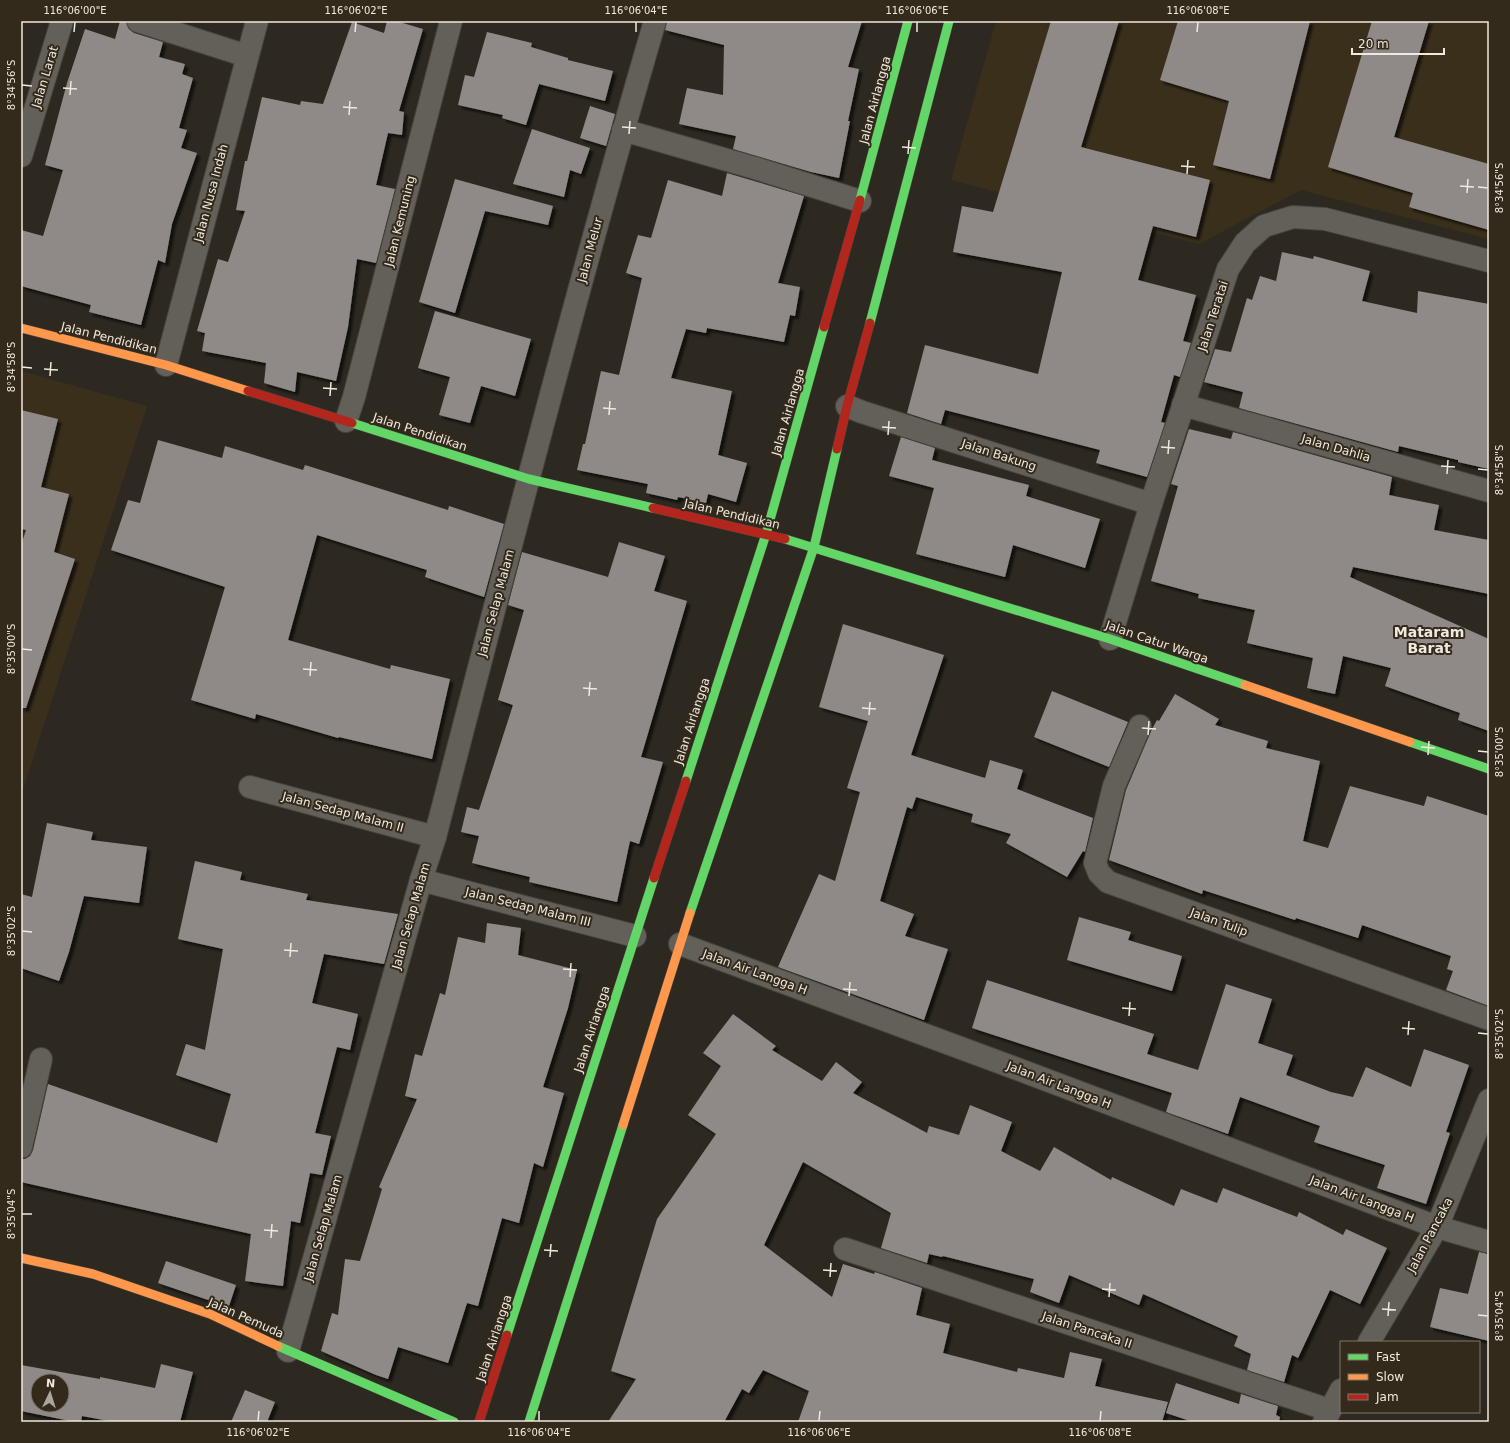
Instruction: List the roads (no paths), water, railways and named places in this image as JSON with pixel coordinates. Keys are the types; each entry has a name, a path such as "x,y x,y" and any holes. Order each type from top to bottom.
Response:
{"main road":[{"name":"Jalan Airlangga","path":"479,1422 766,534 860,201 908,21"},
{"path":"529,1422 680,944 814,547 847,406 887,263 949,21"},
{"name":"Jalan Pendidikan","path":"21,328 166,365 529,479 766,534 814,547"},
{"name":"Jalan Catur Warga","path":"814,547 1110,639 1489,769"},
{"name":"Jalan Pemuda","path":"21,1258 94,1274 210,1314 288,1351 454,1422"}],"street":[{"name":"Jalan Larat","path":"21,156 62,21"},
{"path":"138,21 247,56"},
{"name":"Jalan Nusa Indah","path":"166,365 257,21"},
{"name":"Jalan Kemuning","path":"346,421 354,397 451,21"},
{"name":"Jalan Melur","path":"529,479 554,379 623,130 655,21"},
{"path":"623,130 755,168 860,201"},
{"name":"Jalan Teratai","path":"1110,639 1151,504 1228,269 1245,243 1264,226 1294,218 1325,219 1489,261"},
{"name":"Jalan Dahlia","path":"1183,405 1489,491"},
{"name":"Jalan Bakung","path":"847,406 1151,504"},
{"name":"Jalan Selap Malam","path":"288,1351 421,880 435,837 529,479"},
{"name":"Jalan Tulip","path":"1140,726 1114,786 1095,863 1099,873 1108,882 1489,1019"},
{"name":"Jalan Sedap Malam II","path":"250,787 435,837"},
{"name":"Jalan Sedap Malam III","path":"421,880 635,936"},
{"name":"Jalan Air Langga H","path":"680,944 1437,1227 1489,1242"},
{"path":"21,1147 41,1059"},
{"name":"Jalan Pancaka","path":"1370,1341 1437,1227 1489,1100"},
{"name":"Jalan Pancaka II","path":"845,1250 1327,1416"},
{"path":"1327,1416 1340,1392"}],"district":[{"name":"Mataram Barat","path":"1429,640"}]}
